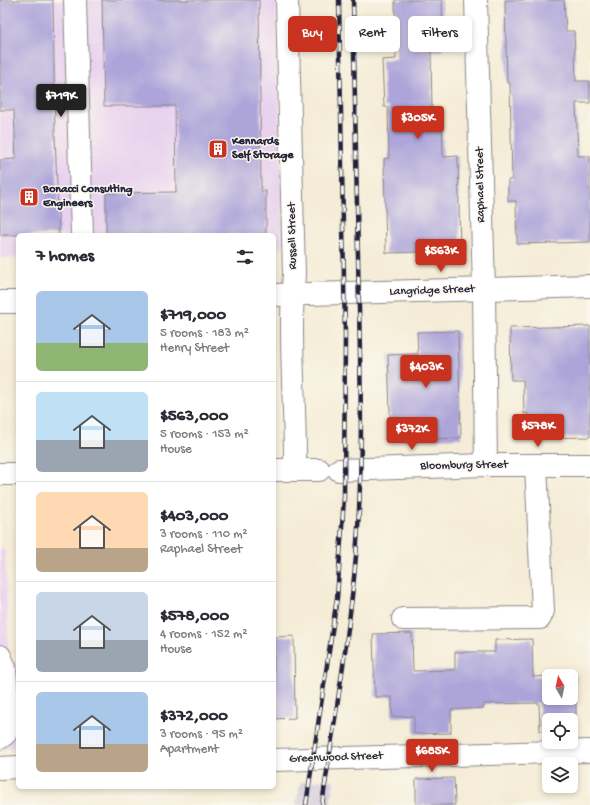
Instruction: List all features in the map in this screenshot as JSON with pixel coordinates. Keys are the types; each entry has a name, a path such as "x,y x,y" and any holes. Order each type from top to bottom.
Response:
{"street":[{"path":"75,0 82,233"},
{"name":"Russell Street","path":"282,470 294,465 295,460 283,295 294,274 287,0"},
{"name":"Raphael Street","path":"476,0 484,289 486,465"},
{"name":"Langridge Street","path":"283,295 590,286"},
{"path":"0,302 16,302"},
{"name":"Bloomburg Street","path":"282,470 486,465 590,465"},
{"path":"403,619 540,618 543,611 536,465"},
{"path":"0,474 16,474"},
{"path":"0,656 5,668 9,719 6,733 0,738"},
{"name":"Greenwood Street","path":"276,760 590,751"},
{"path":"0,768 16,767"}],"shaded area":[{"path":"0,0 276,0 283,248 276,248 276,233 16,233 16,258 0,258"},
{"path":"0,549 5,549 9,662 16,662 16,748 0,748"},
{"path":"334,780 330,805 295,805 301,782"}],"building":[{"path":"0,0 53,0 55,136 59,233 16,233 16,235 0,235 0,160 16,159 14,110 0,110"},
{"name":"Kennards Self Storage","path":"102,0 259,0 261,191 266,191 266,233 106,233 106,193 176,192 175,106 104,106"},
{"path":"395,0 442,0 442,16 408,16 408,52 431,52 432,112 442,112 443,157 458,156 460,251 386,253 384,159 389,158 388,107 384,107 382,60 396,59 396,52 400,52 400,16 395,16"},
{"path":"505,0 564,0 566,31 574,31 576,81 590,81 590,103 576,103 578,156 590,156 590,242 517,244 516,201 508,201 508,180 512,180 510,83 507,83"},
{"path":"590,326 590,437 529,438 528,413 524,414 523,380 511,380 510,328"},
{"path":"458,331 461,438 391,440 388,355 418,354 417,332"},
{"path":"412,633 413,671 455,670 455,652 495,652 495,640 532,639 533,677 542,676 542,705 576,705 576,713 542,713 542,731 540,731 539,703 484,704 484,708 451,710 451,733 414,734 414,716 392,717 392,697 375,697 373,634"},
{"path":"294,636 295,718 276,719 276,637"},
{"path":"454,778 455,805 416,805 416,779"}],"railway":[{"path":"306,805 337,598 344,498 345,335 339,0"},
{"path":"322,805 341,680 353,587 360,494 361,432 353,0"}],"place":[{"name":"Kennards Self Storage","path":"218,149"},
{"name":"Bonacci Consulting Engineers","path":"29,197"}]}
